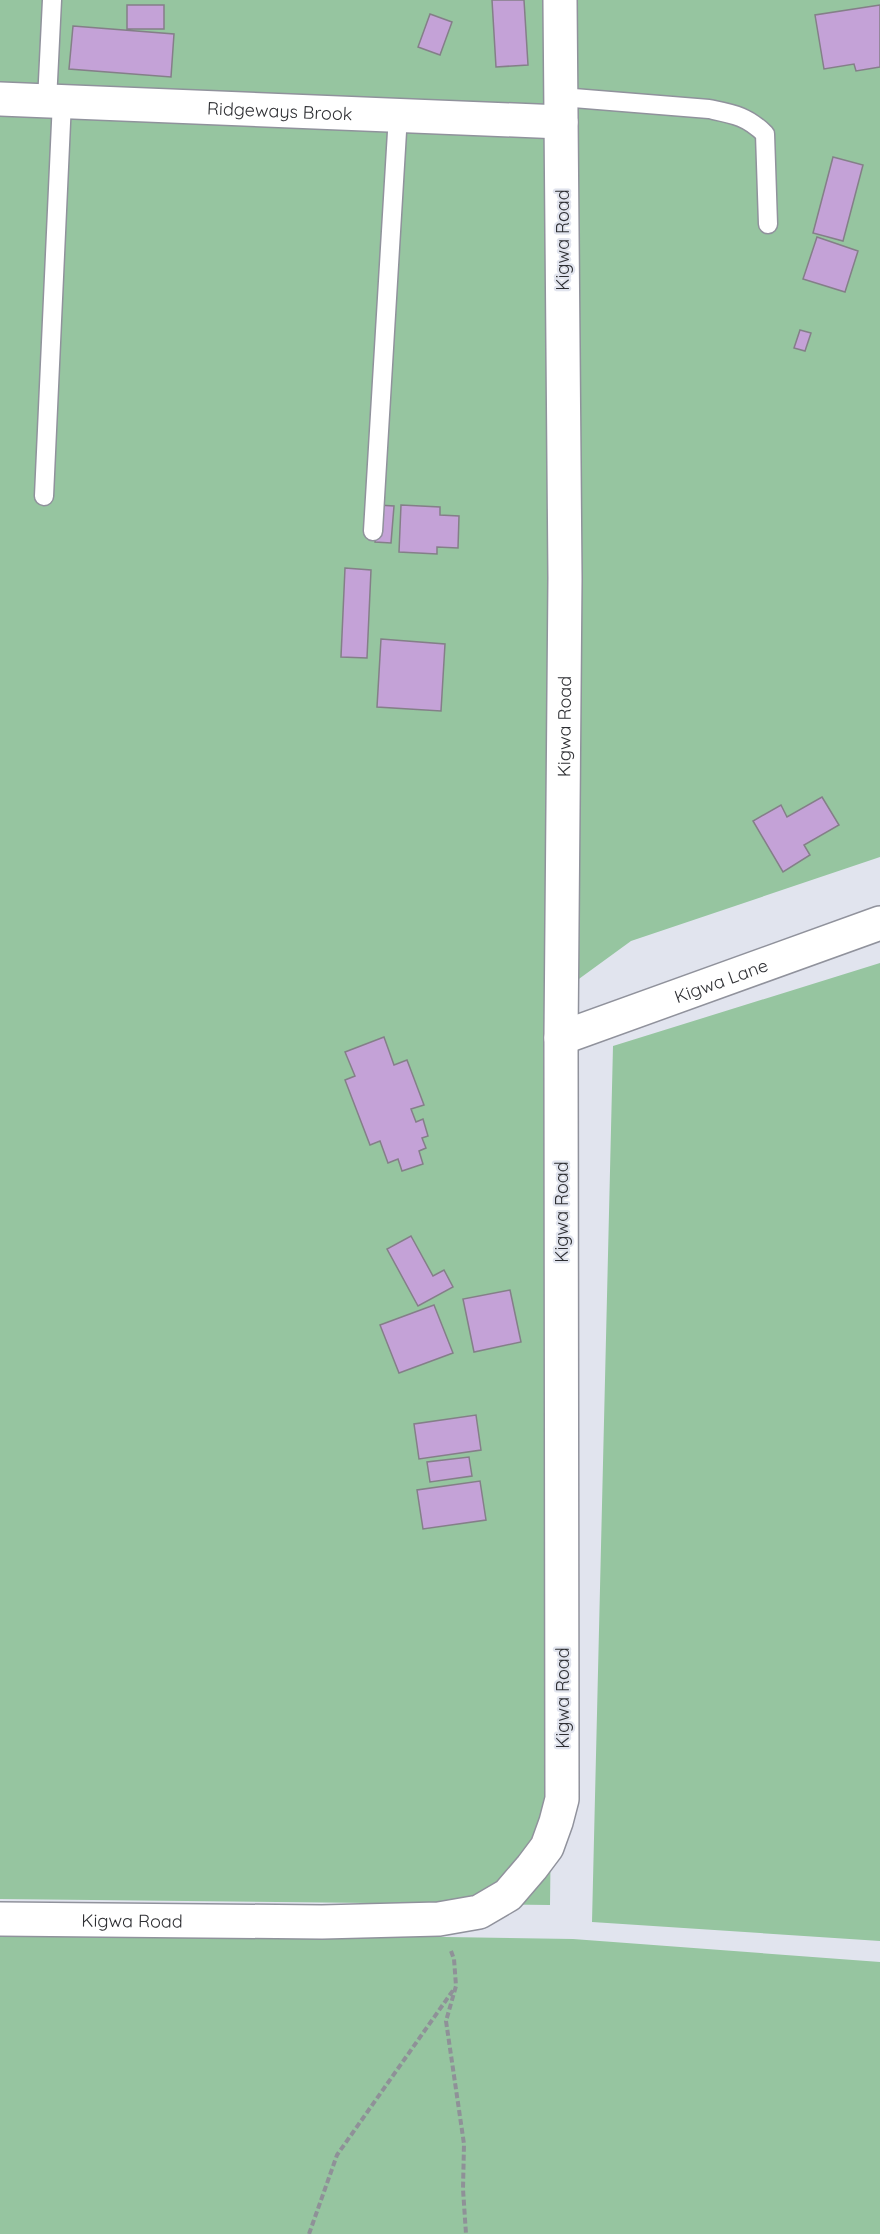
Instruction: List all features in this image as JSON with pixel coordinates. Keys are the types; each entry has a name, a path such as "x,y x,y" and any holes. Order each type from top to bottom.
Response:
{"street":[{"name":"Kigwa Road","path":"0,1919 322,1922 439,1919 479,1912 508,1895 547,1847 556,1822 562,1799 561,1038 565,578 560,0"},
{"name":"Ridgeways Brook","path":"0,99 398,115 561,110"},
{"name":"Kigwa Lane","path":"561,1038 880,923"}],"lane":[{"path":"44,496 55,101 52,0"},
{"path":"561,110 709,109 752,121 765,134 768,224"},
{"path":"372,531 398,115"}],"path":[{"path":"439,1919 454,1959 456,1986 446,2021 464,2144 463,2189 466,2234"},
{"path":"309,2234 337,2155 456,1986"}],"green space":[{"path":"0,0 880,0 880,857 631,941 561,992 550,1905 0,1899"},
{"path":"880,963 880,1941 592,1922 613,1046"},
{"path":"0,1930 573,1939 880,1962 880,2234 0,2234"}],"building":[{"path":"492,0 524,0 528,65 496,67"},
{"path":"127,5 164,5 164,29 127,29"},
{"path":"880,5 880,67 856,71 854,64 824,69 815,15"},
{"path":"430,14 452,22 440,55 418,47"},
{"path":"73,26 174,34 171,77 69,69"},
{"path":"833,157 863,165 843,241 813,233"},
{"path":"817,237 858,251 845,292 803,279"},
{"path":"800,330 811,333 805,351 794,348"},
{"path":"378,505 394,506 391,543 375,542"},
{"path":"401,505 440,507 440,515 459,516 458,548 437,547 437,554 399,552"},
{"path":"345,568 371,570 367,658 341,657"},
{"path":"381,639 445,644 441,711 377,707"},
{"path":"822,797 839,825 804,845 810,855 783,872 753,821 781,805 787,817"},
{"path":"384,1037 394,1065 407,1060 424,1105 411,1109 416,1122 423,1119 428,1136 422,1138 426,1148 419,1151 423,1164 402,1171 398,1159 388,1163 380,1141 370,1145 345,1080 355,1076 345,1052"},
{"path":"411,1236 433,1276 444,1270 453,1287 418,1306 387,1249"},
{"path":"510,1290 521,1342 474,1352 463,1299"},
{"path":"434,1305 453,1353 399,1373 380,1325"},
{"path":"476,1415 481,1450 419,1459 414,1424"},
{"path":"469,1457 472,1476 430,1482 427,1462"},
{"path":"480,1481 486,1520 423,1529 417,1490"}]}
